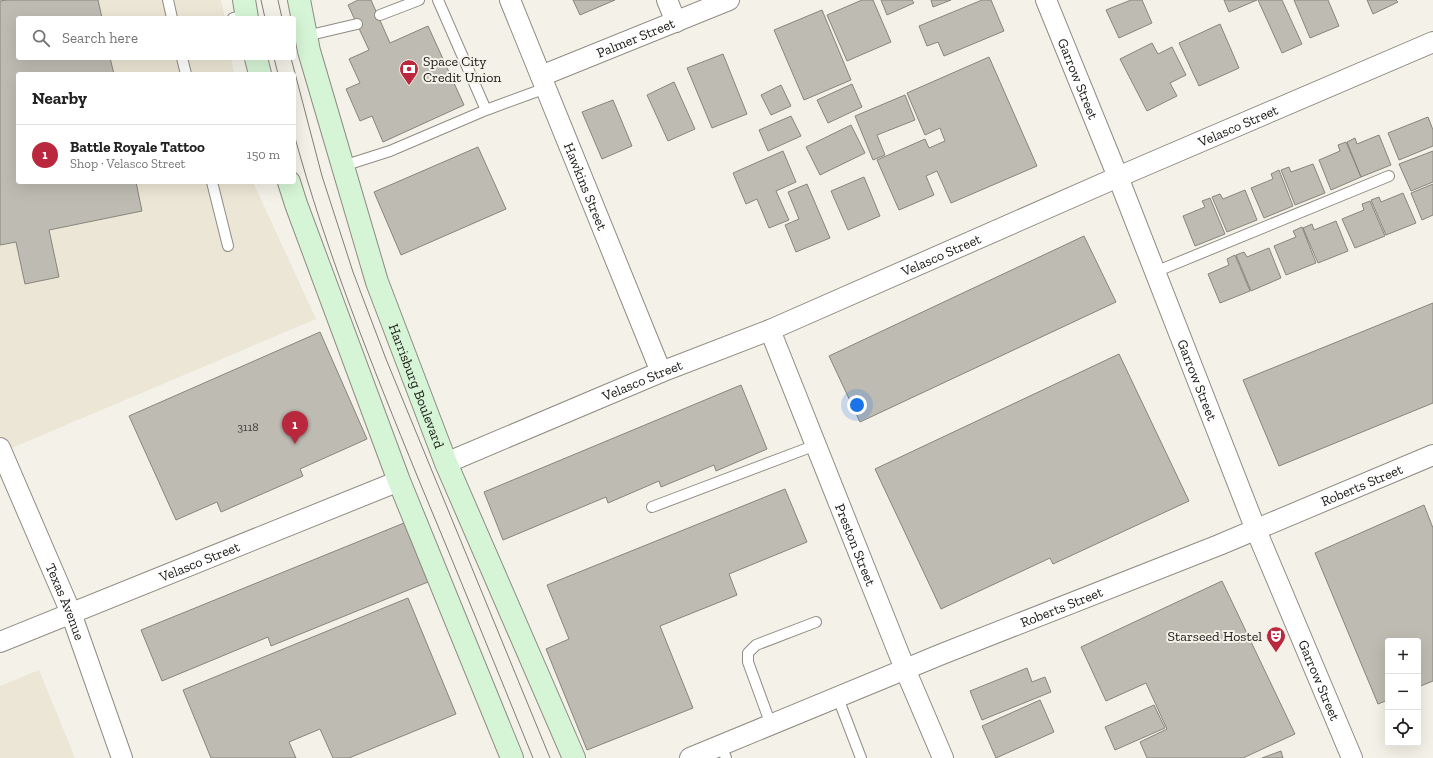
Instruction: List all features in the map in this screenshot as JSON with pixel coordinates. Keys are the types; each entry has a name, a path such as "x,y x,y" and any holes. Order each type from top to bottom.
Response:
{"main road":[{"name":"Harrisburg Boulevard","path":"299,0 309,51 376,282 446,463 574,758"},
{"path":"256,60 260,72"},
{"path":"290,184 298,211 399,481 512,758"}],"street":[{"name":"Hawkins Street","path":"510,0 661,372"},
{"path":"667,0 676,22"},
{"name":"Palmer Street","path":"543,82 676,22 729,0"},
{"name":"Garrow Street","path":"1046,0 1118,177 1256,530 1352,758"},
{"name":"Velasco Street","path":"446,463 661,372 770,330 1118,177 1433,42"},
{"name":"Preston Street","path":"770,330 905,669 943,758"},
{"name":"Texas Avenue","path":"0,448 71,613 122,758"},
{"name":"Roberts Street","path":"690,758 724,752 771,725 905,669 1256,530 1433,455"},
{"name":"Velasco Street","path":"0,642 399,481"}],"lane":[{"path":"168,0 172,16"},
{"path":"380,15 419,0"},
{"path":"438,0 486,110"},
{"path":"306,36 357,24"},
{"path":"182,60 186,72"},
{"path":"343,166 390,151 486,110 543,82"},
{"path":"1155,272 1389,176"},
{"path":"212,184 228,246"},
{"path":"652,507 816,445"},
{"path":"771,725 748,662 748,653 756,645 816,622"},
{"path":"838,698 861,758"}],"shaded area":[{"path":"0,0 221,0 225,16 16,16 16,60 231,60 234,72 16,72 16,184 254,184 316,319 0,453"},
{"path":"39,670 75,758 0,758 0,686"}],"building":[{"path":"98,0 102,16 16,16 16,60 110,60 114,72 16,72 16,184 136,184 142,211 49,230 59,277 25,284 16,242 0,245 0,1"},
{"path":"358,0 371,0 390,43 428,26 464,105 383,142 372,116 360,121 346,89 360,83 349,59 369,50 348,5"},
{"path":"573,0 615,0 580,15"},
{"path":"862,0 873,0 891,42 847,61 827,15"},
{"path":"881,0 912,0 914,3 887,15"},
{"path":"931,0 951,0 933,7"},
{"path":"982,0 991,0 1004,31 944,56 938,42 927,46 919,26"},
{"path":"1131,0 1142,0 1152,23 1119,38 1106,10"},
{"path":"1224,0 1257,0 1229,12"},
{"path":"1258,0 1282,0 1302,44 1282,53"},
{"path":"1294,0 1328,0 1339,26 1310,38"},
{"path":"1367,0 1396,0 1398,2 1373,14"},
{"path":"822,10 851,80 804,100 774,30"},
{"path":"1220,24 1239,68 1199,86 1179,43"},
{"path":"1152,43 1158,54 1172,47 1186,75 1170,83 1177,96 1147,111 1120,59"},
{"path":"723,54 747,114 712,128 687,68"},
{"path":"989,57 1037,166 951,203 937,171 926,176 934,195 899,210 877,160 925,139 929,148 945,141 940,128 925,135 907,93"},
{"path":"674,82 695,129 668,141 647,95"},
{"path":"852,84 862,107 828,123 817,100"},
{"path":"781,85 791,106 771,115 761,95"},
{"path":"905,95 915,120 877,135 885,155 873,160 855,116"},
{"path":"613,100 632,146 602,159 582,112"},
{"path":"791,116 801,136 768,151 759,130"},
{"path":"1428,117 1433,130 1433,146 1399,160 1388,133"},
{"path":"851,125 865,153 820,175 806,147"},
{"path":"1379,135 1391,165 1361,177 1347,142 1355,138 1357,144"},
{"path":"1346,142 1361,177 1331,190 1319,160 1340,151 1338,145"},
{"path":"478,147 506,209 401,255 374,192"},
{"path":"783,151 796,182 776,191 789,220 769,228 757,199 746,204 733,173"},
{"path":"1433,151 1433,182 1411,191 1399,164"},
{"path":"1313,164 1325,193 1295,205 1281,170 1289,167 1291,172"},
{"path":"1279,170 1293,206 1264,218 1251,188 1273,179 1271,174"},
{"path":"864,177 880,216 848,230 831,191"},
{"path":"807,184 830,238 796,252 785,225 799,219 788,192"},
{"path":"1433,184 1433,215 1422,220 1411,193"},
{"path":"1245,190 1257,220 1227,232 1212,197 1220,194 1223,199"},
{"path":"1403,193 1416,223 1386,235 1371,200 1379,197 1381,202"},
{"path":"1210,198 1225,234 1195,246 1183,216 1205,207 1202,201"},
{"path":"1370,201 1385,236 1355,248 1342,219 1364,210 1362,204"},
{"path":"1336,221 1348,251 1318,263 1303,228 1312,224 1314,230"},
{"path":"1302,227 1316,263 1286,275 1274,246 1296,237 1293,231"},
{"path":"1084,236 1116,302 860,422 829,356"},
{"path":"1269,248 1281,278 1251,291 1236,255 1244,252 1247,257"},
{"path":"1235,255 1250,291 1220,303 1208,274 1229,265 1227,259"},
{"path":"1433,303 1433,403 1279,466 1243,380"},
{"path":"320,332 367,439 300,469 303,476 221,512 217,502 176,520 129,416"},
{"path":"1119,354 1189,501 1053,564 1050,558 941,609 875,469"},
{"path":"741,385 767,449 716,471 714,465 661,487 659,481 608,503 606,497 503,540 484,492"},
{"path":"785,489 807,542 729,574 737,595 660,626 693,708 587,750 546,649 569,639 547,585"},
{"path":"1424,505 1433,528 1433,681 1421,686 1421,638 1385,638 1385,701 1378,704 1315,553"},
{"path":"404,523 428,582 271,646 268,637 162,681 141,630"},
{"path":"1222,581 1295,734 1243,758 1147,758 1140,742 1167,729 1146,683 1106,701 1081,647"},
{"path":"408,598 456,714 349,758 333,758 320,729 289,742 296,758 211,758 183,690"},
{"path":"1027,668 1032,682 1045,677 1051,692 982,720 970,691"},
{"path":"1040,700 1054,732 996,758 982,726"},
{"path":"1154,705 1165,728 1115,750 1105,727"},
{"path":"1281,751 1283,758 1262,758"}],"tram line":[{"path":"261,0 265,16"},
{"path":"278,0 282,16"},
{"path":"274,60 278,72"},
{"path":"292,60 295,72"},
{"path":"296,77 322,176 353,272 386,359 550,758"},
{"path":"296,141 320,222 367,351 533,758"}],"place":[{"name":"Space City Credit Union","path":"409,86"},
{"name":"Battle Royale Tattoo","path":"295,444"},
{"name":"Starseed Hostel","path":"1276,653"}]}
